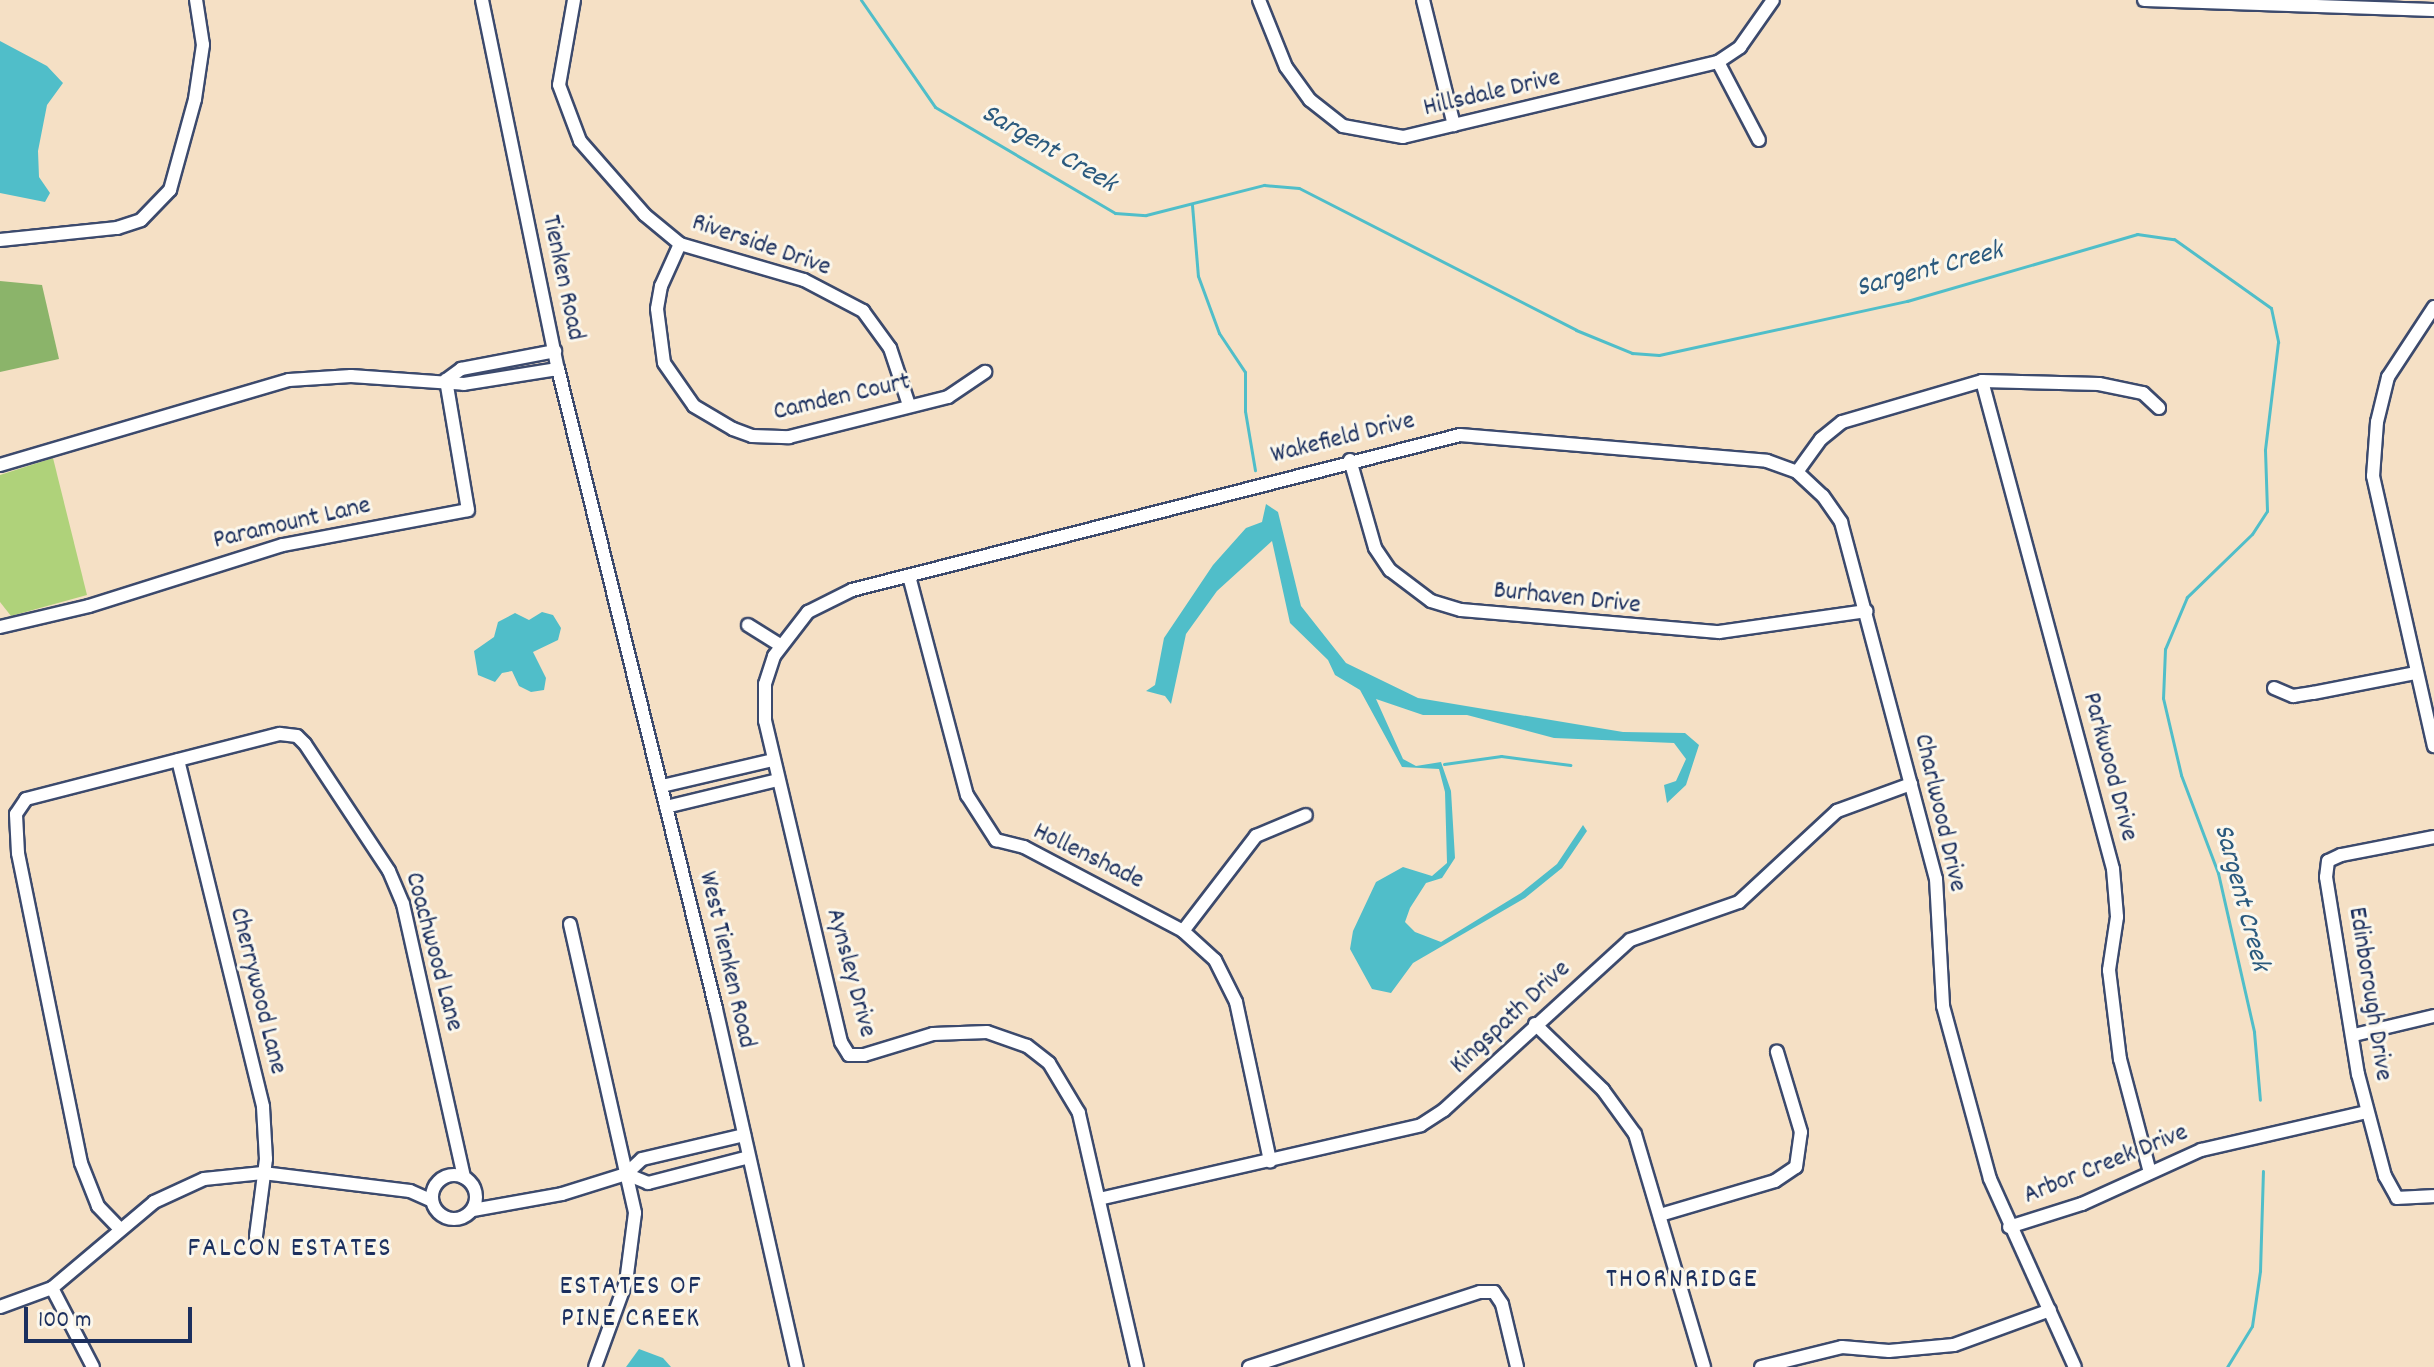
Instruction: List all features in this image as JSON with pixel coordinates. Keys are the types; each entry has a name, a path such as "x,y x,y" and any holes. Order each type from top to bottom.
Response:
{"street":[{"path":"0,240 117,228 141,220 170,190 197,85 203,45 196,0"},
{"name":"Tienken Road","path":"482,0 558,369 607,564"},
{"name":"Riverside Drive","path":"574,0 559,73 571,125 645,215 680,244 804,280 848,299 890,348 909,405"},
{"name":"Hillsdale Drive","path":"1259,0 1297,85 1343,126 1403,137 1718,62 1746,40 1773,0"},
{"path":"1423,0 1454,125"},
{"path":"2144,0 2434,10"},
{"path":"1718,62 1759,140"},
{"name":"Camden Court","path":"680,244 661,286 661,351 677,387 711,419 752,436 789,437 948,397 985,372"},
{"path":"2434,307 2388,377 2373,452 2378,513 2434,746"},
{"path":"446,380 461,369 555,351"},
{"path":"0,465 289,380 326,376 446,380 464,384 558,369"},
{"name":"Paramount Lane","path":"0,627 89,606 151,582 283,545 468,510 446,380"},
{"path":"1797,472 1821,439 1842,422 1982,381 2099,384 2143,393 2159,408"},
{"name":"Parkwood Drive","path":"1982,381 2113,869 2117,917 2109,970 2120,1059 2149,1169"},
{"name":"Wakefield Drive","path":"780,645 808,612 829,599 1350,460 1460,435 1689,456 1732,455 1797,472"},
{"name":"Burhaven Drive","path":"1350,460 1375,548 1390,570 1420,595 1461,610 1704,632 1867,611"},
{"name":"Charlwood Drive","path":"1797,472 1841,522 1867,611 1936,879 1943,1006 1990,1179 2009,1227"},
{"name":"West Tienken Road","path":"607,564 662,786 797,1367"},
{"name":"Hollenshade","path":"909,576 956,770 996,840 1024,847 1183,931 1215,960 1227,979 1270,1161"},
{"path":"748,625 780,645"},
{"name":"Aynsley Drive","path":"780,645 765,684 765,721 841,1042 849,1055 963,1031 996,1034 1027,1046 1068,1088 1099,1199 1137,1367"},
{"path":"2274,688 2303,695 2416,673"},
{"name":"Coachwood Lane","path":"178,760 280,734 297,736 389,871 403,904 464,1177"},
{"path":"120,1229 98,1206 81,1163 16,843 16,814 26,799 178,760"},
{"name":"Cherrywood Lane","path":"178,760 263,1107 263,1173 256,1236"},
{"path":"662,786 773,760"},
{"path":"666,807 778,780"},
{"name":"Kingspath Drive","path":"1099,1199 1421,1125 1444,1110 1630,940 1739,902 1837,811 1911,784"},
{"path":"1183,931 1256,836 1306,815"},
{"name":"Edinborough Drive","path":"2434,837 2328,861 2326,877 2367,1112 2385,1176 2397,1198 2434,1196"},
{"path":"570,924 635,1213 634,1250 595,1367"},
{"path":"2354,1035 2434,1016"},
{"path":"1535,1024 1623,1113 1640,1148 1704,1367"},
{"path":"1660,1215 1775,1181 1796,1167 1801,1132 1777,1052"},
{"name":"Arbor Creek Drive","path":"2050,1310 2009,1227 2082,1204 2149,1169 2201,1150 2367,1112"},
{"path":"0,1307 52,1288 154,1202 188,1184 263,1173 410,1191 432,1201 446,1218 461,1219 473,1210 562,1194 626,1174 642,1159 744,1135"},
{"path":"410,1191 435,1185 449,1175 459,1157"},
{"path":"626,1174 648,1183 749,1157"},
{"path":"449,1175 464,1177 476,1191 503,1203"},
{"path":"432,1201 435,1185"},
{"path":"473,1210 476,1191"},
{"path":"52,1288 93,1367"},
{"path":"1249,1367 1480,1292 1494,1292 1502,1304 1517,1367"},
{"path":"1761,1367 1842,1347 1889,1351 1954,1345 2050,1310 2075,1367"}],"green space":[{"path":"0,281 42,285 59,359 0,372"},
{"path":"53,458 87,595 11,616 0,602 0,475"}],"water":[{"path":"0,41 47,66 63,83 47,105 38,151 39,177 50,193 45,202 0,193"},
{"path":"1266,504 1278,512 1301,606 1346,663 1418,698 1623,732 1685,733 1699,745 1686,785 1667,803 1664,785 1676,781 1686,759 1674,743 1554,738 1467,715 1423,715 1376,699 1403,759 1416,766 1441,762 1451,791 1455,858 1442,878 1426,883 1410,908 1405,922 1415,932 1441,942 1521,893 1557,864 1583,825 1587,831 1562,868 1525,898 1413,963 1391,993 1372,989 1350,949 1353,931 1376,882 1403,867 1432,876 1447,863 1445,792 1439,769 1402,767 1360,690 1335,675 1328,660 1290,623 1272,541 1217,591 1186,634 1171,704 1165,696 1146,691 1155,685 1164,638 1213,565 1246,528 1262,522"},
{"path":"542,612 553,615 561,628 558,640 533,652 546,678 544,690 531,692 519,686 512,671 502,673 495,682 478,675 474,651 494,637 498,622 515,613 529,620"},
{"path":"639,1349 663,1358 671,1367 626,1367"}],"waterway":[{"name":"Sargent Creek","path":"861,0 935,107 1115,213 1146,215 1264,185 1299,188 1576,330 1632,353 1659,355 1907,301 2137,234 2174,239 2271,308 2278,342 2265,450 2267,511 2252,534 2187,597 2165,649 2163,698 2181,775 2218,873 2254,1032 2260,1100"},
{"path":"1192,205 1198,276 1219,333 1245,372 1245,411 1255,470"},
{"path":"1444,764 1501,756 1570,765"},
{"name":"Sargent Creek","path":"2227,1367 2252,1326 2260,1271 2263,1171"}],"district":[{"name":"FALCON ESTATES","path":"290,1250"},
{"name":"THORNRIDGE","path":"1682,1281"},
{"name":"ESTATES OF PINE CREEK","path":"631,1304"}]}
